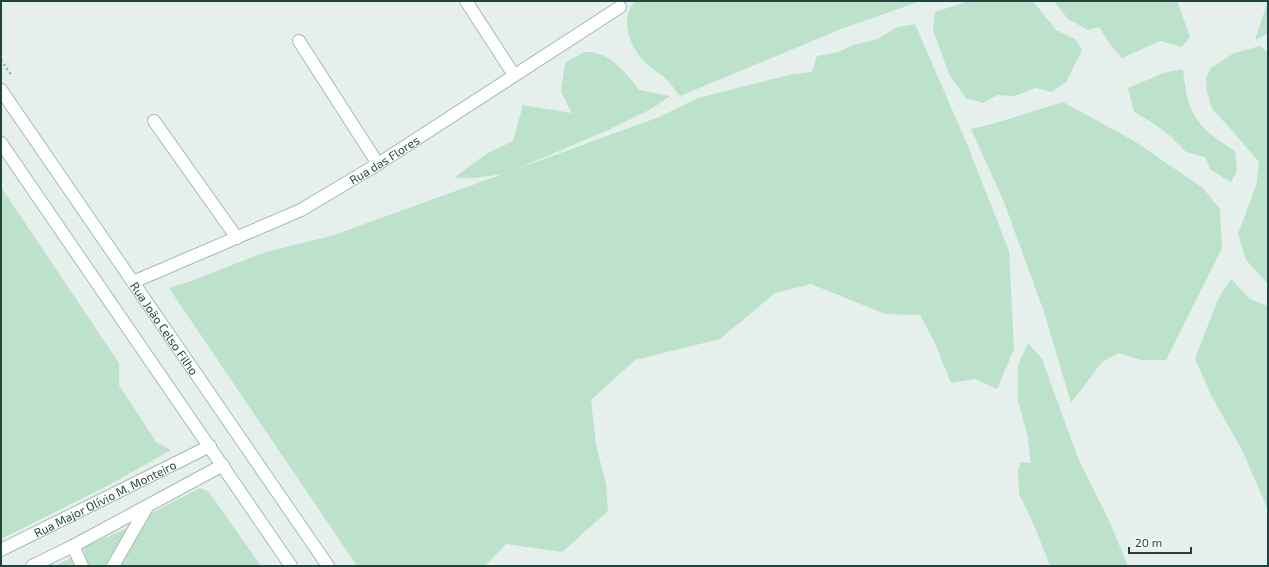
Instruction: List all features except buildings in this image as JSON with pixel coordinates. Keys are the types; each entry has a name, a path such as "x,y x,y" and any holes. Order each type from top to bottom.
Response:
{"street":[{"path":"466,1 514,75"},
{"name":"Rua das Flores","path":"133,282 301,210 378,164 620,7"},
{"path":"299,41 378,164"},
{"name":"Rua João Celso Filho","path":"1,90 328,566"},
{"path":"154,121 237,238"},
{"path":"2,146 292,566"},
{"name":"Rua Major Olívio M. Monteiro","path":"1,550 210,446"},
{"name":"Rua Major Olívio M. Monteiro","path":"32,566 73,546 223,465"},
{"path":"113,566 148,506"},
{"path":"73,546 82,566"}],"green space":[{"path":"635,1 921,1 841,29 680,96 666,79 643,60 632,44 627,26 627,17"},
{"path":"968,1 1033,1 1056,30 1075,39 1082,50 1066,82 1052,92 1035,88 1015,96 998,95 983,103 966,98 950,76 933,30 935,12"},
{"path":"1054,1 1177,1 1190,37 1182,47 1160,41 1122,58 1110,44 1099,27 1088,30 1068,19"},
{"path":"1268,1 1268,34 1255,40"},
{"path":"915,24 967,144 1009,251 1014,349 997,389 975,379 951,383 934,341 920,315 885,314 811,284 775,293 720,339 635,360 591,400 596,445 606,484 608,511 562,552 506,544 485,566 357,566 169,288 266,252 331,236 503,174 475,178 454,178 486,154 513,141 523,105 572,113 561,92 565,63 582,53 596,53 611,60 629,77 639,90 670,96 651,109 608,130 517,169 659,117 698,98 793,74 812,72 817,56 839,52 853,45 878,39 897,27"},
{"path":"1260,46 1268,52 1268,284 1246,260 1238,234 1256,186 1259,162 1212,109 1207,91 1206,78 1211,68 1234,53"},
{"path":"1183,69 1187,98 1196,118 1211,135 1235,151 1237,171 1231,182 1211,170 1205,157 1186,152 1169,135 1153,123 1134,112 1128,88 1164,73"},
{"path":"1063,102 1134,141 1203,188 1220,209 1222,248 1166,360 1142,360 1118,353 1102,362 1071,403 1044,312 1004,202 971,129"},
{"path":"1,187 119,363 119,385 156,442 171,450 111,484 1,539"},
{"path":"1231,279 1250,299 1268,306 1268,510 1242,450 1212,397 1195,359 1218,299"},
{"path":"1028,343 1042,359 1078,458 1110,523 1128,566 1052,566 1049,563 1034,525 1019,494 1018,471 1021,462 1031,463 1027,433 1018,401 1018,365"},
{"path":"200,488 209,492 261,566 117,566 144,517"},
{"path":"129,527 108,566 88,566 83,548"},
{"path":"74,556 77,566 55,566"}]}
